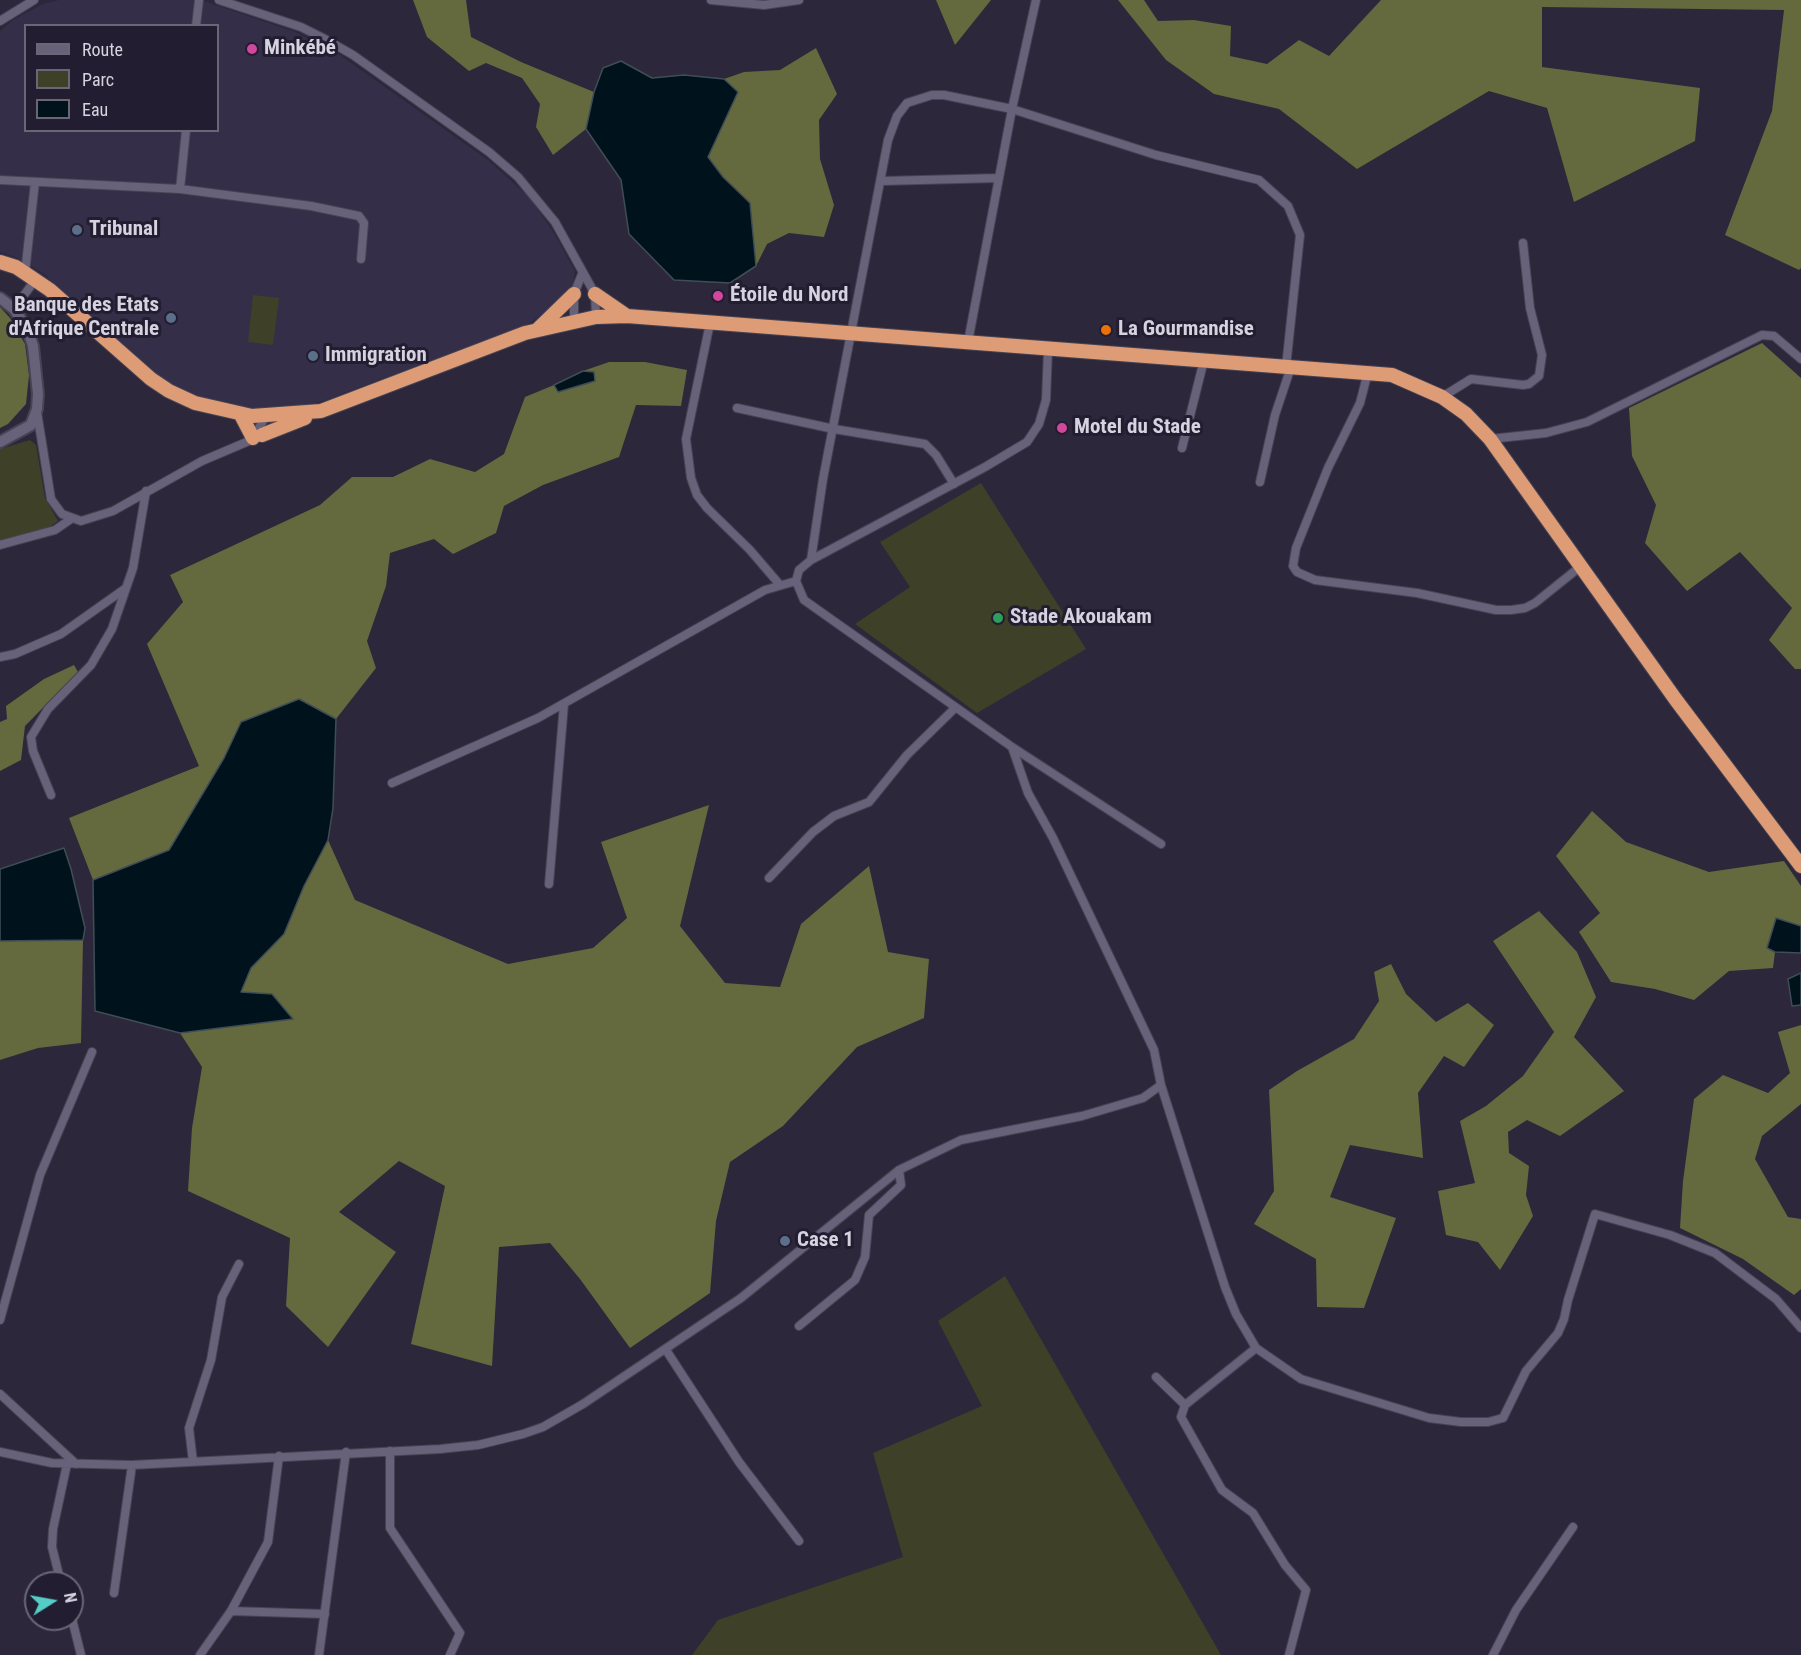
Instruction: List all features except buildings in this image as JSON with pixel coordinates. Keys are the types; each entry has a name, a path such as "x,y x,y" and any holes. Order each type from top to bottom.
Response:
{"highway":[{"path":"1,265 30,277 50,290 151,379 195,403 241,415 271,416 321,411"},
{"path":"537,330 574,294"},
{"path":"594,294 627,316"},
{"path":"241,415 256,437 537,330 574,320 596,317 627,316 1392,375 1442,397 1466,414 1490,439 1676,700 1801,866"}],"street":[{"path":"0,21 34,0"},
{"path":"196,24 199,0"},
{"path":"219,0 302,27 325,39 353,55 489,152 539,200 555,222 594,294 596,317"},
{"path":"711,0 756,5 799,0"},
{"path":"969,342 1012,109 1036,0"},
{"path":"811,560 888,140 897,116 907,103 932,95 944,95 1012,109 1156,155 1259,180 1288,206 1300,236 1289,367 1275,415 1260,482"},
{"path":"180,189 186,132"},
{"path":"882,181 999,178"},
{"path":"0,180 180,189 311,206 359,216 364,223 361,260"},
{"path":"14,309 30,277 35,182"},
{"path":"1442,397 1471,379 1523,385 1529,384 1539,376 1542,370 1541,348 1530,308 1523,243"},
{"path":"574,320 574,294 582,274"},
{"path":"0,298 14,309 28,330 33,346 38,394 37,409 51,499 62,514 71,519 95,518 202,461 256,437 271,416"},
{"path":"710,323 686,439 691,478 697,495 707,508 750,550 780,585"},
{"path":"1490,439 1546,433 1587,422 1762,335 1774,336 1801,359"},
{"path":"1048,350 1046,400 1039,424 1027,442 954,484 811,560 799,570 796,581 804,600 1012,747 1161,844"},
{"path":"1182,448 1204,360"},
{"path":"1368,372 1360,404 1328,468 1296,548 1293,566 1297,572 1315,580 1417,593 1496,610 1511,610 1525,608 1535,603 1581,566"},
{"path":"737,408 834,429 925,444 936,455 954,484"},
{"path":"0,442 31,425 37,409"},
{"path":"51,795 33,751 34,728 48,709 91,665 112,629 128,586 138,547 146,491"},
{"path":"0,545 55,530 71,519"},
{"path":"392,783 564,704 581,692 751,598 780,585 796,581"},
{"path":"0,657 15,654 61,634 128,586"},
{"path":"549,884 564,704"},
{"path":"769,878 813,832 834,816 869,802 907,755 955,708"},
{"path":"1012,747 1028,793 1155,1050 1161,1085 1224,1287 1256,1348 1279,1366 1301,1379 1324,1387 1429,1418 1461,1422 1496,1421 1507,1411 1526,1371 1558,1333 1595,1214 1670,1235 1715,1253 1776,1299 1801,1328"},
{"path":"0,1320 40,1175 92,1052"},
{"path":"0,1452 72,1464 132,1465 478,1445 533,1430 583,1404 741,1298 899,1170 961,1140 1082,1116 1143,1098 1161,1085"},
{"path":"799,1326 855,1280 865,1257 869,1215 901,1185 899,1170"},
{"path":"193,1462 189,1428 211,1360 222,1297 239,1264"},
{"path":"1256,1348 1185,1405 1181,1417 1222,1490 1253,1513 1285,1565 1306,1590 1289,1655"},
{"path":"666,1350 739,1462 799,1541"},
{"path":"1156,1377 1185,1405"},
{"path":"0,1394 72,1464"},
{"path":"390,1451 390,1528 460,1632 450,1655"},
{"path":"320,1655 346,1452"},
{"path":"200,1655 231,1611 268,1542 279,1456"},
{"path":"58,1571 52,1547 53,1529 72,1464"},
{"path":"114,1593 132,1465"},
{"path":"1493,1655 1516,1610 1573,1527"},
{"path":"231,1611 325,1614"},
{"path":"75,1631 81,1655"}],"shaded area":[{"path":"59,0 201,0 295,32 337,53 488,160 530,198 552,230 575,271 573,285 556,304 530,323 323,401 290,408 253,409 219,403 185,391 155,375 43,273 17,258 0,252 0,31 13,20 43,4"}],"green space":[{"path":"413,0 466,0 471,37 521,62 594,92 586,129 553,155 536,127 540,104 522,78 486,63 469,71 427,37"},
{"path":"936,0 991,0 955,45"},
{"path":"1118,0 1144,0 1158,21 1194,20 1231,26 1230,56 1267,64 1299,40 1329,56 1381,0 1801,0 1801,268 1799,270 1725,235 1772,111 1784,10 1542,7 1542,67 1700,88 1695,141 1574,202 1547,108 1489,91 1357,169 1279,109 1214,94 1166,60"},
{"path":"816,48 837,94 819,120 820,159 834,205 824,237 789,233 767,244 756,266 750,203 723,177 708,157 738,92 724,79 744,72 780,70"},
{"path":"253,295 279,298 273,345 248,342"},
{"path":"0,307 10,318 25,344 29,375 26,404 8,424 0,428"},
{"path":"1762,343 1801,378 1801,669 1795,669 1769,640 1792,608 1740,552 1687,591 1645,543 1656,505 1632,456 1629,408"},
{"path":"609,362 645,362 687,370 681,406 636,405 619,457 543,485 504,506 496,533 453,554 434,539 390,553 386,586 367,641 376,668 336,719 299,699 241,722 224,758 169,850 93,880 69,818 199,766 147,644 183,602 170,575 320,505 352,477 393,477 430,459 475,472 504,454 525,397 554,385 558,392 594,372 583,371"},
{"path":"30,440 36,445 45,498 58,521 48,528 0,541 0,449"},
{"name":"Stade Akouakam","path":"981,483 1086,649 977,713 855,624 910,587 880,542"},
{"path":"74,665 78,672 25,726 21,760 0,771 0,722 7,719 6,706 44,679"},
{"path":"709,805 680,926 725,983 780,987 801,924 869,866 888,952 929,959 924,1018 857,1047 783,1126 730,1162 716,1221 710,1293 630,1348 580,1279 550,1243 499,1247 492,1366 411,1344 445,1186 399,1161 339,1212 396,1252 328,1347 286,1306 290,1238 188,1191 192,1128 202,1067 180,1033 292,1019 240,993 251,968 284,934 304,886 328,840 355,900 508,964 593,948 627,918 601,842"},
{"path":"1592,811 1626,842 1709,872 1784,861 1801,886 1801,926 1795,925 1767,948 1775,952 1773,968 1729,971 1694,1000 1655,989 1611,982 1579,932 1600,913 1556,856"},
{"path":"1539,911 1577,952 1596,997 1574,1037 1624,1091 1560,1136 1527,1120 1508,1132 1509,1153 1529,1166 1526,1195 1533,1216 1500,1270 1478,1242 1446,1235 1438,1191 1475,1183 1460,1121 1486,1106 1523,1076 1554,1032 1493,941"},
{"path":"0,940 83,940 81,1043 38,1048 0,1060"},
{"path":"1391,964 1406,994 1436,1022 1468,1003 1494,1025 1464,1067 1444,1056 1418,1093 1423,1158 1350,1145 1330,1197 1396,1218 1364,1308 1317,1307 1316,1259 1254,1224 1274,1191 1269,1090 1297,1071 1354,1039 1379,1001 1374,972"},
{"path":"1801,1025 1801,1104 1762,1136 1755,1159 1788,1217 1801,1219 1801,1289 1794,1295 1743,1259 1680,1228 1683,1181 1694,1099 1723,1075 1768,1093 1790,1073 1778,1032"},
{"path":"1005,1276 1221,1655 692,1655 718,1620 903,1557 873,1453 982,1406 938,1321"}],"water":[{"path":"621,61 652,78 684,75 724,79 738,92 708,157 723,177 750,203 756,266 730,283 674,280 629,234 621,180 586,129 594,92 603,68"},
{"path":"583,371 594,372 595,381 558,392 554,385"},
{"path":"299,699 336,719 333,808 328,840 304,886 284,934 251,968 241,992 272,994 293,1019 180,1033 95,1011 93,880 169,850 224,758 241,722"},
{"path":"64,848 85,928 83,940 0,941 0,869"},
{"path":"1776,918 1801,926 1801,953 1775,952 1767,948"},
{"path":"1801,973 1801,1005 1792,1006 1788,979"}],"place":[{"name":"Minkébé","path":"252,49"},
{"name":"Tribunal","path":"77,230"},
{"name":"Étoile du Nord","path":"718,296"},
{"name":"Banque des Etats d'Afrique Centrale","path":"171,318"},
{"name":"La Gourmandise","path":"1106,330"},
{"name":"Immigration","path":"313,356"},
{"name":"Motel du Stade","path":"1062,428"},
{"name":"Stade Akouakam","path":"998,618"},
{"name":"Case 1","path":"785,1241"}]}
